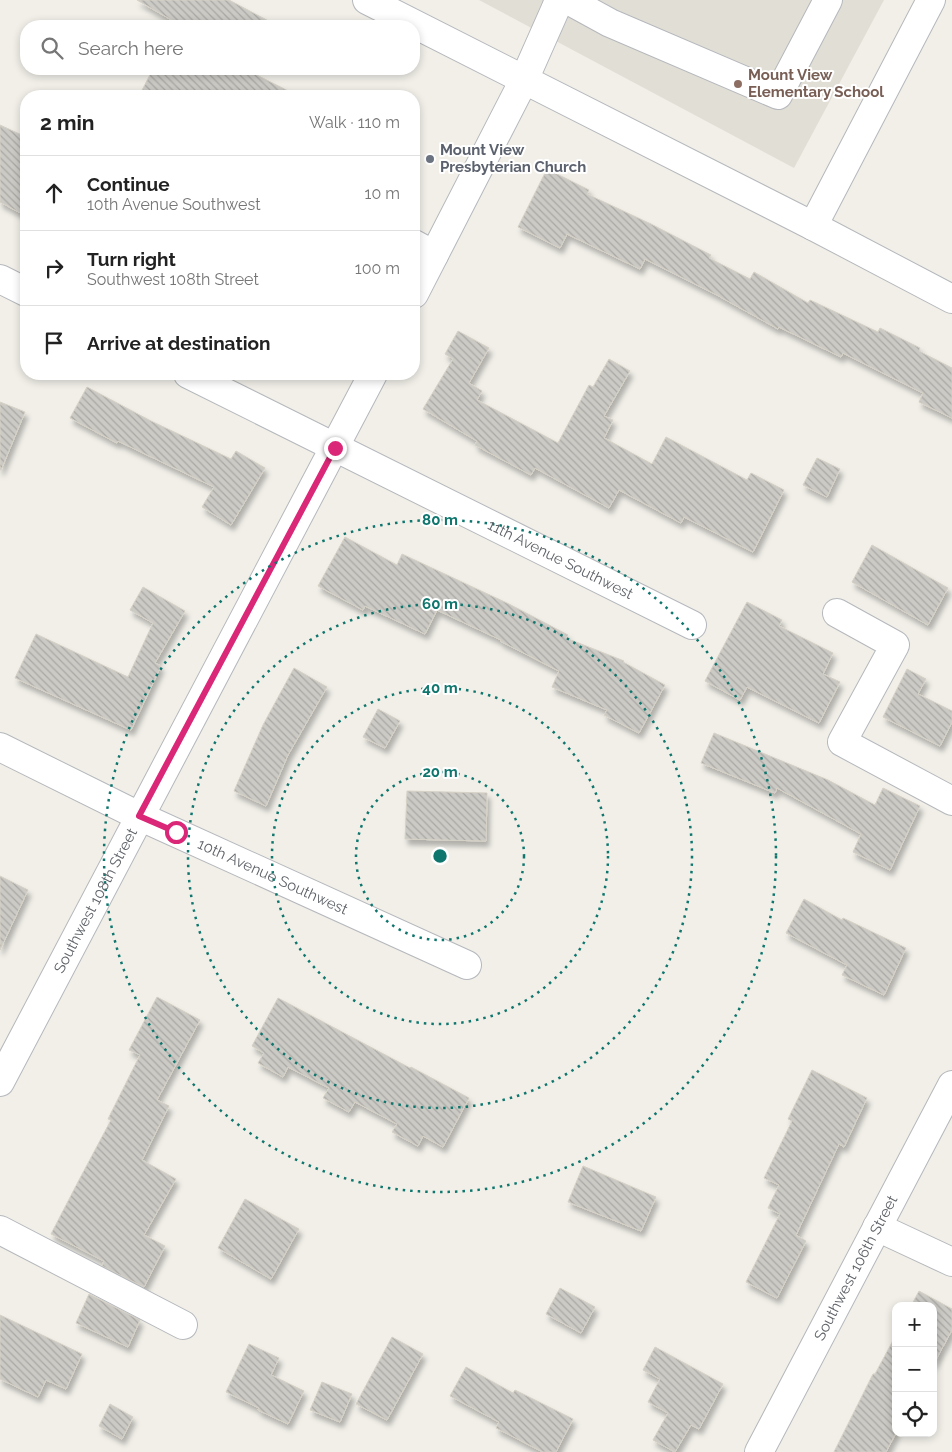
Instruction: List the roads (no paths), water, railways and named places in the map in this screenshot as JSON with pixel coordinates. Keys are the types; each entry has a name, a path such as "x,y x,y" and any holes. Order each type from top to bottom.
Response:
{"street":[{"path":"367,0 406,20"},
{"path":"420,267 424,249 524,80 554,3 610,24 778,94 828,0"},
{"path":"813,226 931,0"},
{"path":"420,27 813,226 952,299"},
{"path":"0,278 20,289"},
{"name":"11th Avenue Southwest","path":"200,380 692,625"},
{"name":"Southwest 108th Street","path":"0,1082 370,380"},
{"path":"837,613 895,645 842,742 952,801"},
{"name":"10th Avenue Southwest","path":"0,746 139,816 467,965"},
{"name":"Southwest 106th Street","path":"759,1452 952,1085"},
{"path":"877,1227 952,1262"},
{"path":"0,1230 184,1325"}],"place":[{"name":"Mount View Elementary School","path":"738,84"},
{"name":"Mount View Presbyterian Church","path":"430,159"}]}
